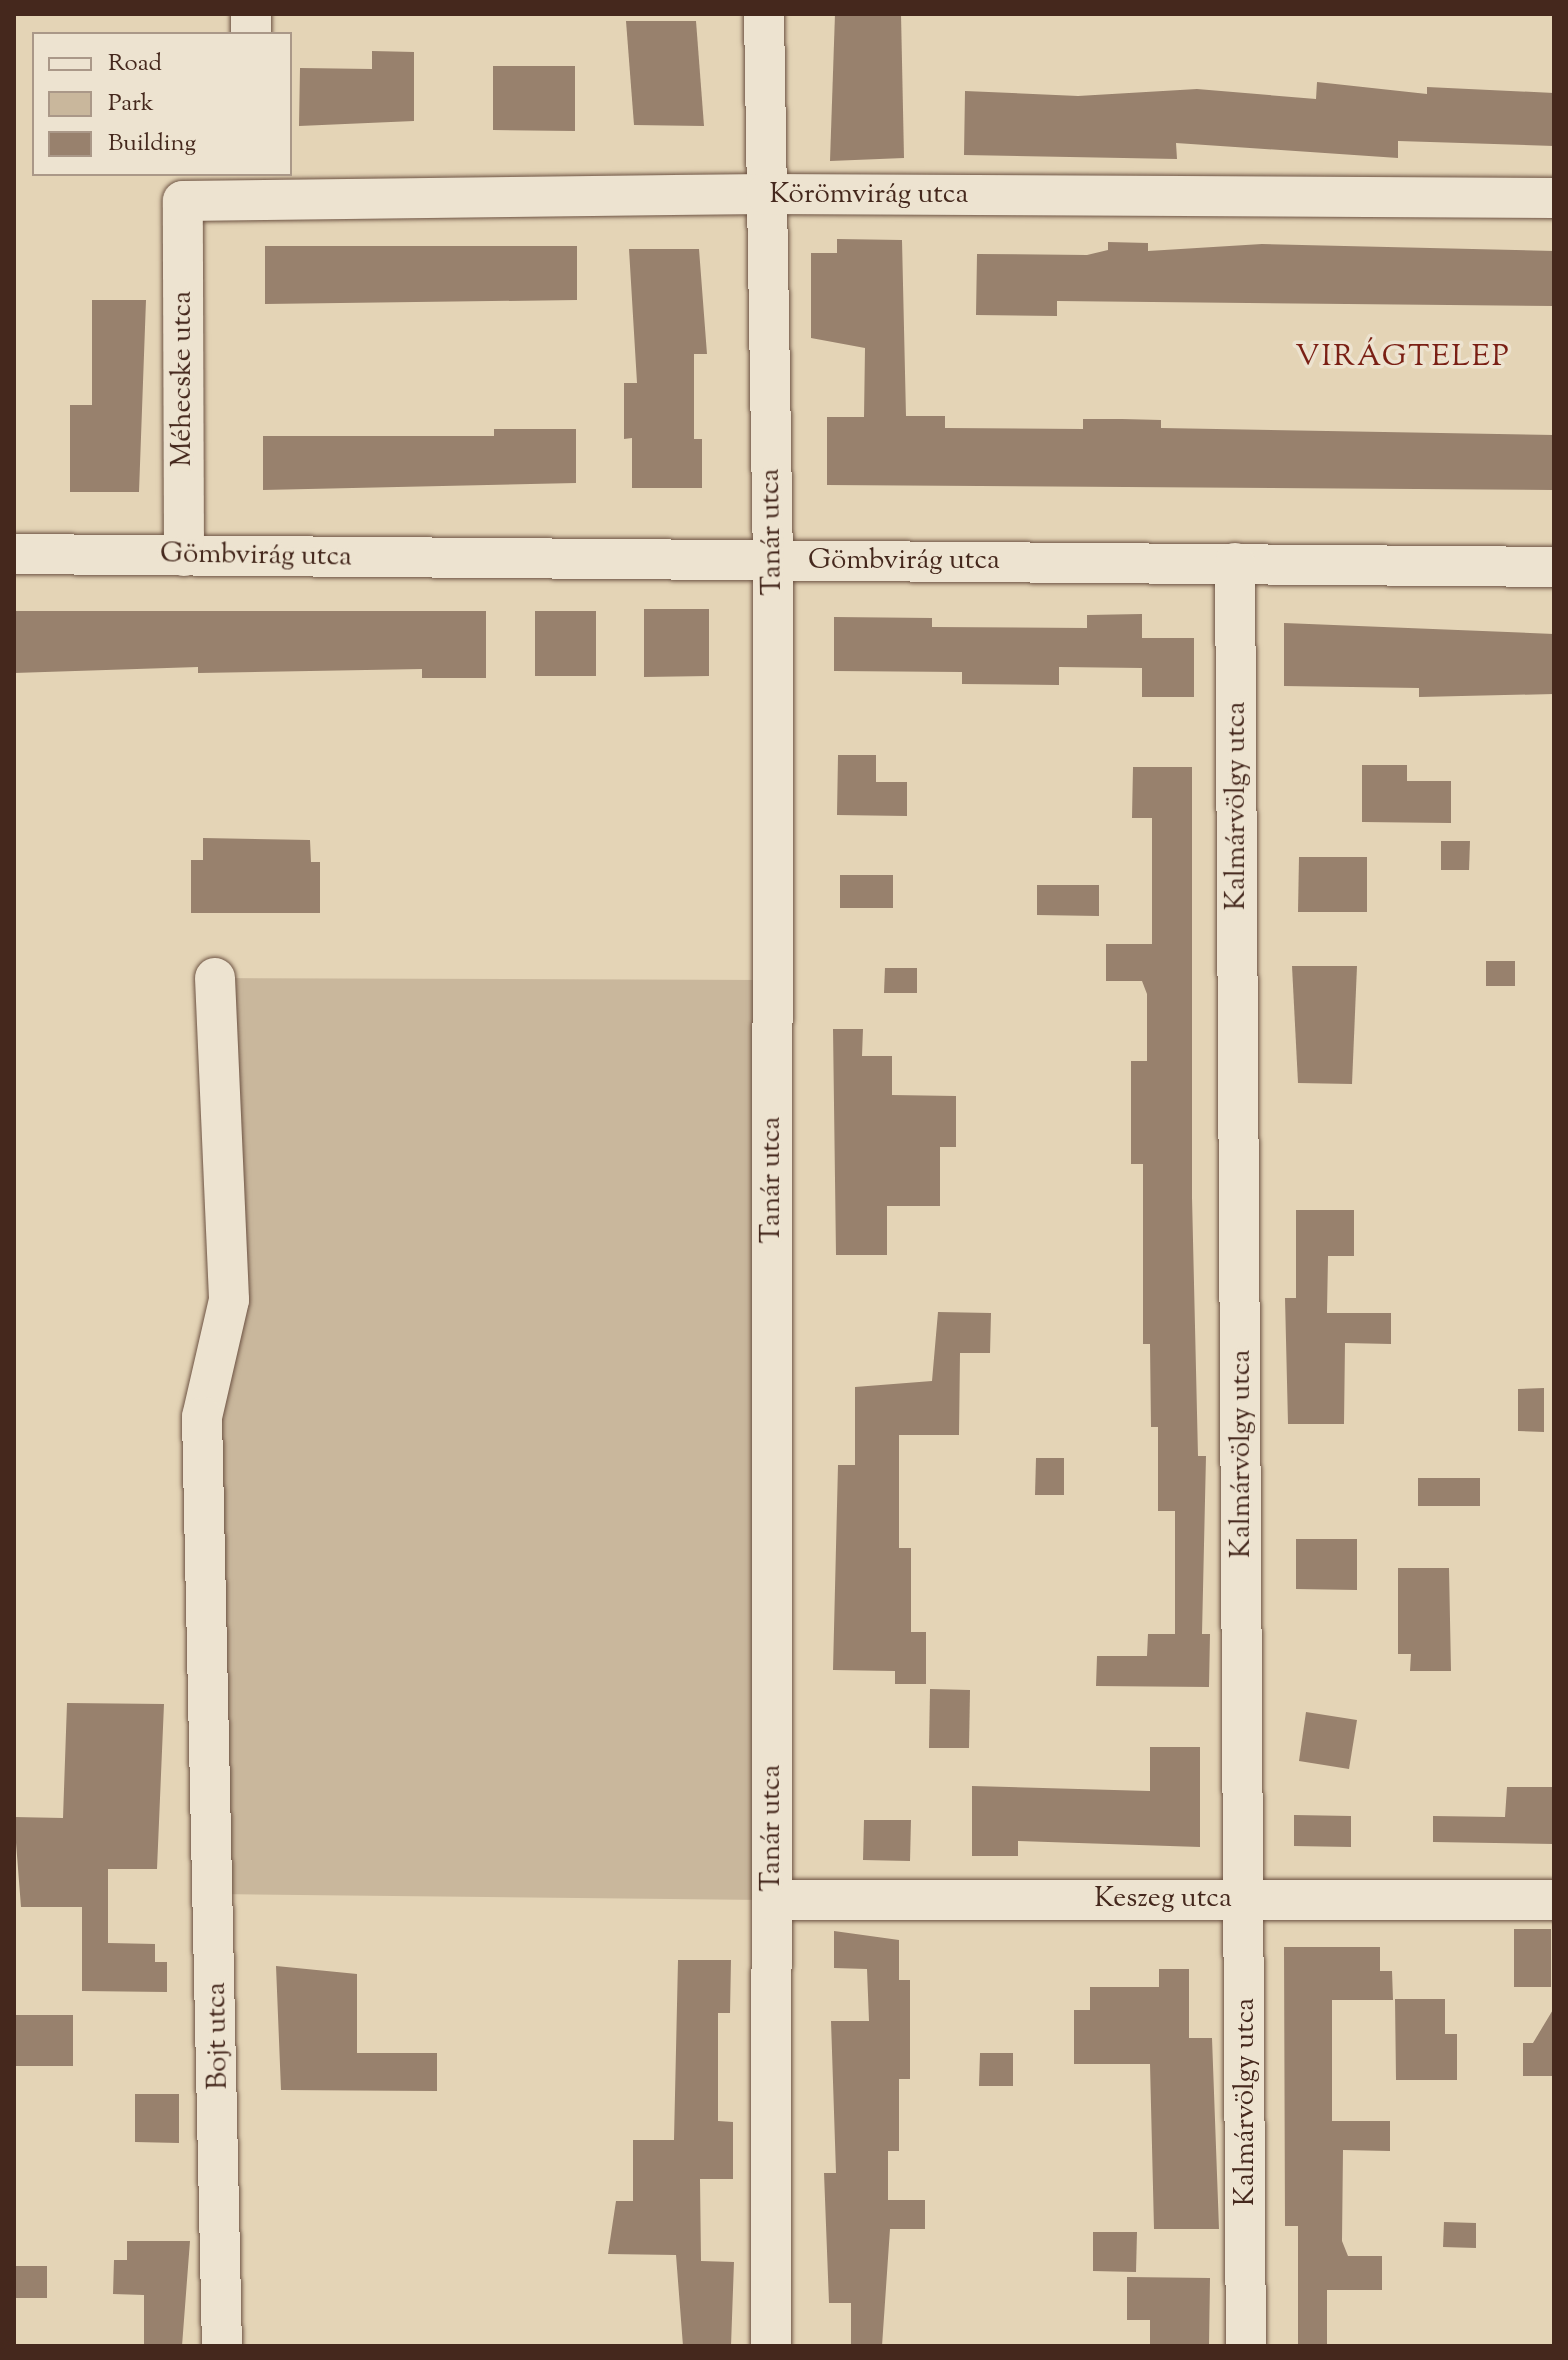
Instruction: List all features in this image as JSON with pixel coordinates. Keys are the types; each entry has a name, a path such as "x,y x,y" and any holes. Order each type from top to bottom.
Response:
{"street":[{"name":"Tanár utca","path":"764,14 773,561 771,2346"},
{"name":"Körömvirág utca","path":"183,201 252,186 766,194 1554,198"},
{"name":"Méhecske utca","path":"183,201 184,556"},
{"name":"Gömbvirág utca","path":"14,554 1554,567"},
{"name":"Kalmárvölgy utca","path":"1235,563 1246,1899 1246,2346"},
{"name":"Bojt utca","path":"215,978 229,1300 202,1417 213,1727 222,2346"},
{"name":"Keszeg utca","path":"772,1900 1554,1900"}],"green space":[{"path":"215,978 772,980 772,1900 216,1894"}],"building":[{"path":"835,14 901,14 904,158 830,161"},
{"path":"626,21 696,21 704,126 634,125"},
{"path":"372,51 414,52 414,121 299,126 300,68 372,69"},
{"path":"493,66 575,66 575,131 493,130"},
{"path":"1317,82 1427,94 1427,87 1554,93 1554,146 1398,141 1398,158 1176,143 1177,159 964,155 965,91 1078,96 1197,89 1316,99"},
{"path":"837,239 902,240 906,416 945,416 945,428 1083,429 1083,419 1122,419 1161,420 1161,428 1554,435 1554,490 827,485 827,417 864,417 865,348 811,338 811,253 837,253"},
{"path":"1108,242 1148,243 1148,251 1262,244 1554,251 1554,306 1057,301 1057,316 976,315 977,254 1087,255 1108,250"},
{"path":"265,246 577,246 577,300 265,304"},
{"path":"629,249 699,249 707,354 694,354 694,439 702,439 702,488 632,488 632,438 624,439 624,383 637,383"},
{"path":"92,300 146,300 139,492 70,492 70,405 92,405"},
{"path":"494,429 576,429 576,483 263,490 263,436 494,436"},
{"path":"644,609 709,609 709,676 644,677"},
{"path":"14,611 486,611 486,678 422,678 422,669 198,673 198,667 14,673"},
{"path":"535,611 596,611 596,676 535,676"},
{"path":"1142,614 1142,638 1194,638 1194,697 1142,697 1142,668 1059,667 1059,685 962,684 962,672 834,671 834,617 932,618 932,627 1087,628 1087,615"},
{"path":"1284,623 1554,634 1554,694 1419,697 1419,688 1284,686"},
{"path":"838,755 876,755 876,782 907,782 907,816 837,815"},
{"path":"1362,765 1407,765 1407,781 1451,781 1451,823 1362,822"},
{"path":"1133,767 1192,767 1192,1197 1198,1456 1206,1456 1202,1634 1210,1634 1209,1687 1096,1686 1097,1656 1147,1656 1148,1634 1175,1634 1175,1511 1158,1511 1158,1427 1151,1427 1150,1344 1143,1344 1143,1164 1131,1164 1131,1061 1147,1061 1147,994 1142,981 1106,981 1106,944 1152,944 1152,818 1132,818"},
{"path":"203,838 310,840 311,862 320,862 320,913 191,913 191,860 203,860"},
{"path":"1441,841 1470,841 1469,870 1441,870"},
{"path":"1299,857 1367,857 1367,912 1298,912"},
{"path":"840,875 893,875 893,908 840,908"},
{"path":"1037,885 1099,885 1099,916 1037,915"},
{"path":"1486,961 1515,961 1515,986 1486,986"},
{"path":"1292,966 1357,966 1352,1084 1298,1083"},
{"path":"885,968 917,968 917,993 884,993"},
{"path":"833,1029 863,1029 862,1056 892,1056 892,1095 956,1096 956,1147 940,1147 940,1206 887,1206 887,1255 836,1255"},
{"path":"1296,1210 1354,1210 1354,1256 1328,1256 1327,1313 1391,1313 1391,1344 1345,1343 1344,1424 1288,1424 1285,1298 1296,1298"},
{"path":"938,1312 991,1313 990,1353 960,1353 959,1435 899,1435 899,1548 911,1548 911,1632 926,1632 926,1684 895,1684 895,1671 833,1670 838,1465 855,1465 855,1387 932,1381"},
{"path":"1544,1388 1544,1432 1518,1431 1518,1389"},
{"path":"1036,1458 1064,1458 1064,1495 1035,1495"},
{"path":"1418,1478 1480,1478 1480,1506 1418,1506"},
{"path":"1296,1539 1357,1539 1357,1590 1296,1589"},
{"path":"1398,1568 1449,1568 1451,1671 1410,1671 1411,1654 1398,1654"},
{"path":"930,1689 970,1690 969,1748 929,1748"},
{"path":"67,1703 164,1704 157,1869 108,1869 108,1943 155,1944 155,1962 167,1962 167,1992 82,1991 82,1907 21,1907 14,1817 63,1818"},
{"path":"1306,1712 1357,1720 1349,1769 1299,1761"},
{"path":"1150,1747 1200,1747 1200,1847 1018,1841 1018,1856 972,1856 972,1786 1150,1791"},
{"path":"1507,1787 1554,1787 1554,1844 1433,1842 1433,1816 1505,1817"},
{"path":"1294,1815 1351,1816 1351,1847 1294,1846"},
{"path":"864,1820 911,1820 910,1861 863,1860"},
{"path":"1514,1929 1551,1929 1551,1987 1514,1987"},
{"path":"834,1931 899,1940 899,1980 910,1980 910,2079 899,2079 899,2151 888,2151 888,2200 925,2200 925,2229 890,2229 882,2346 851,2346 851,2303 829,2303 824,2173 836,2173 831,2021 869,2021 867,1969 834,1968"},
{"path":"1284,1947 1380,1947 1380,1971 1392,1971 1393,2000 1332,2000 1332,2121 1390,2121 1390,2151 1343,2150 1342,2241 1348,2256 1382,2256 1382,2290 1327,2290 1327,2346 1298,2346 1298,2226 1285,2226"},
{"path":"678,1960 731,1960 730,2013 718,2013 718,2121 733,2122 733,2179 700,2179 701,2261 734,2262 731,2346 683,2346 676,2255 608,2254 616,2201 633,2201 633,2140 674,2140"},
{"path":"276,1966 357,1974 357,2053 437,2053 437,2091 281,2090"},
{"path":"1159,1969 1189,1969 1189,2038 1212,2038 1219,2229 1154,2229 1150,2064 1074,2064 1074,2010 1090,2010 1090,1987 1159,1987"},
{"path":"1395,1999 1445,1999 1445,2034 1457,2034 1457,2080 1396,2080"},
{"path":"1554,2008 1554,2076 1523,2076 1523,2043 1533,2043"},
{"path":"14,2015 73,2015 73,2066 14,2066"},
{"path":"980,2053 1013,2053 1013,2086 979,2086"},
{"path":"135,2094 179,2094 179,2143 135,2142"},
{"path":"1444,2222 1476,2223 1476,2248 1443,2247"},
{"path":"1093,2232 1137,2232 1136,2272 1093,2271"},
{"path":"127,2241 190,2241 182,2346 144,2346 144,2295 113,2294 114,2260 127,2260"},
{"path":"14,2266 47,2266 47,2298 14,2298"},
{"path":"1127,2277 1210,2278 1209,2346 1150,2346 1150,2320 1127,2320"}],"district":[{"name":"VIRÁGTELEP","path":"1403,358"}]}
